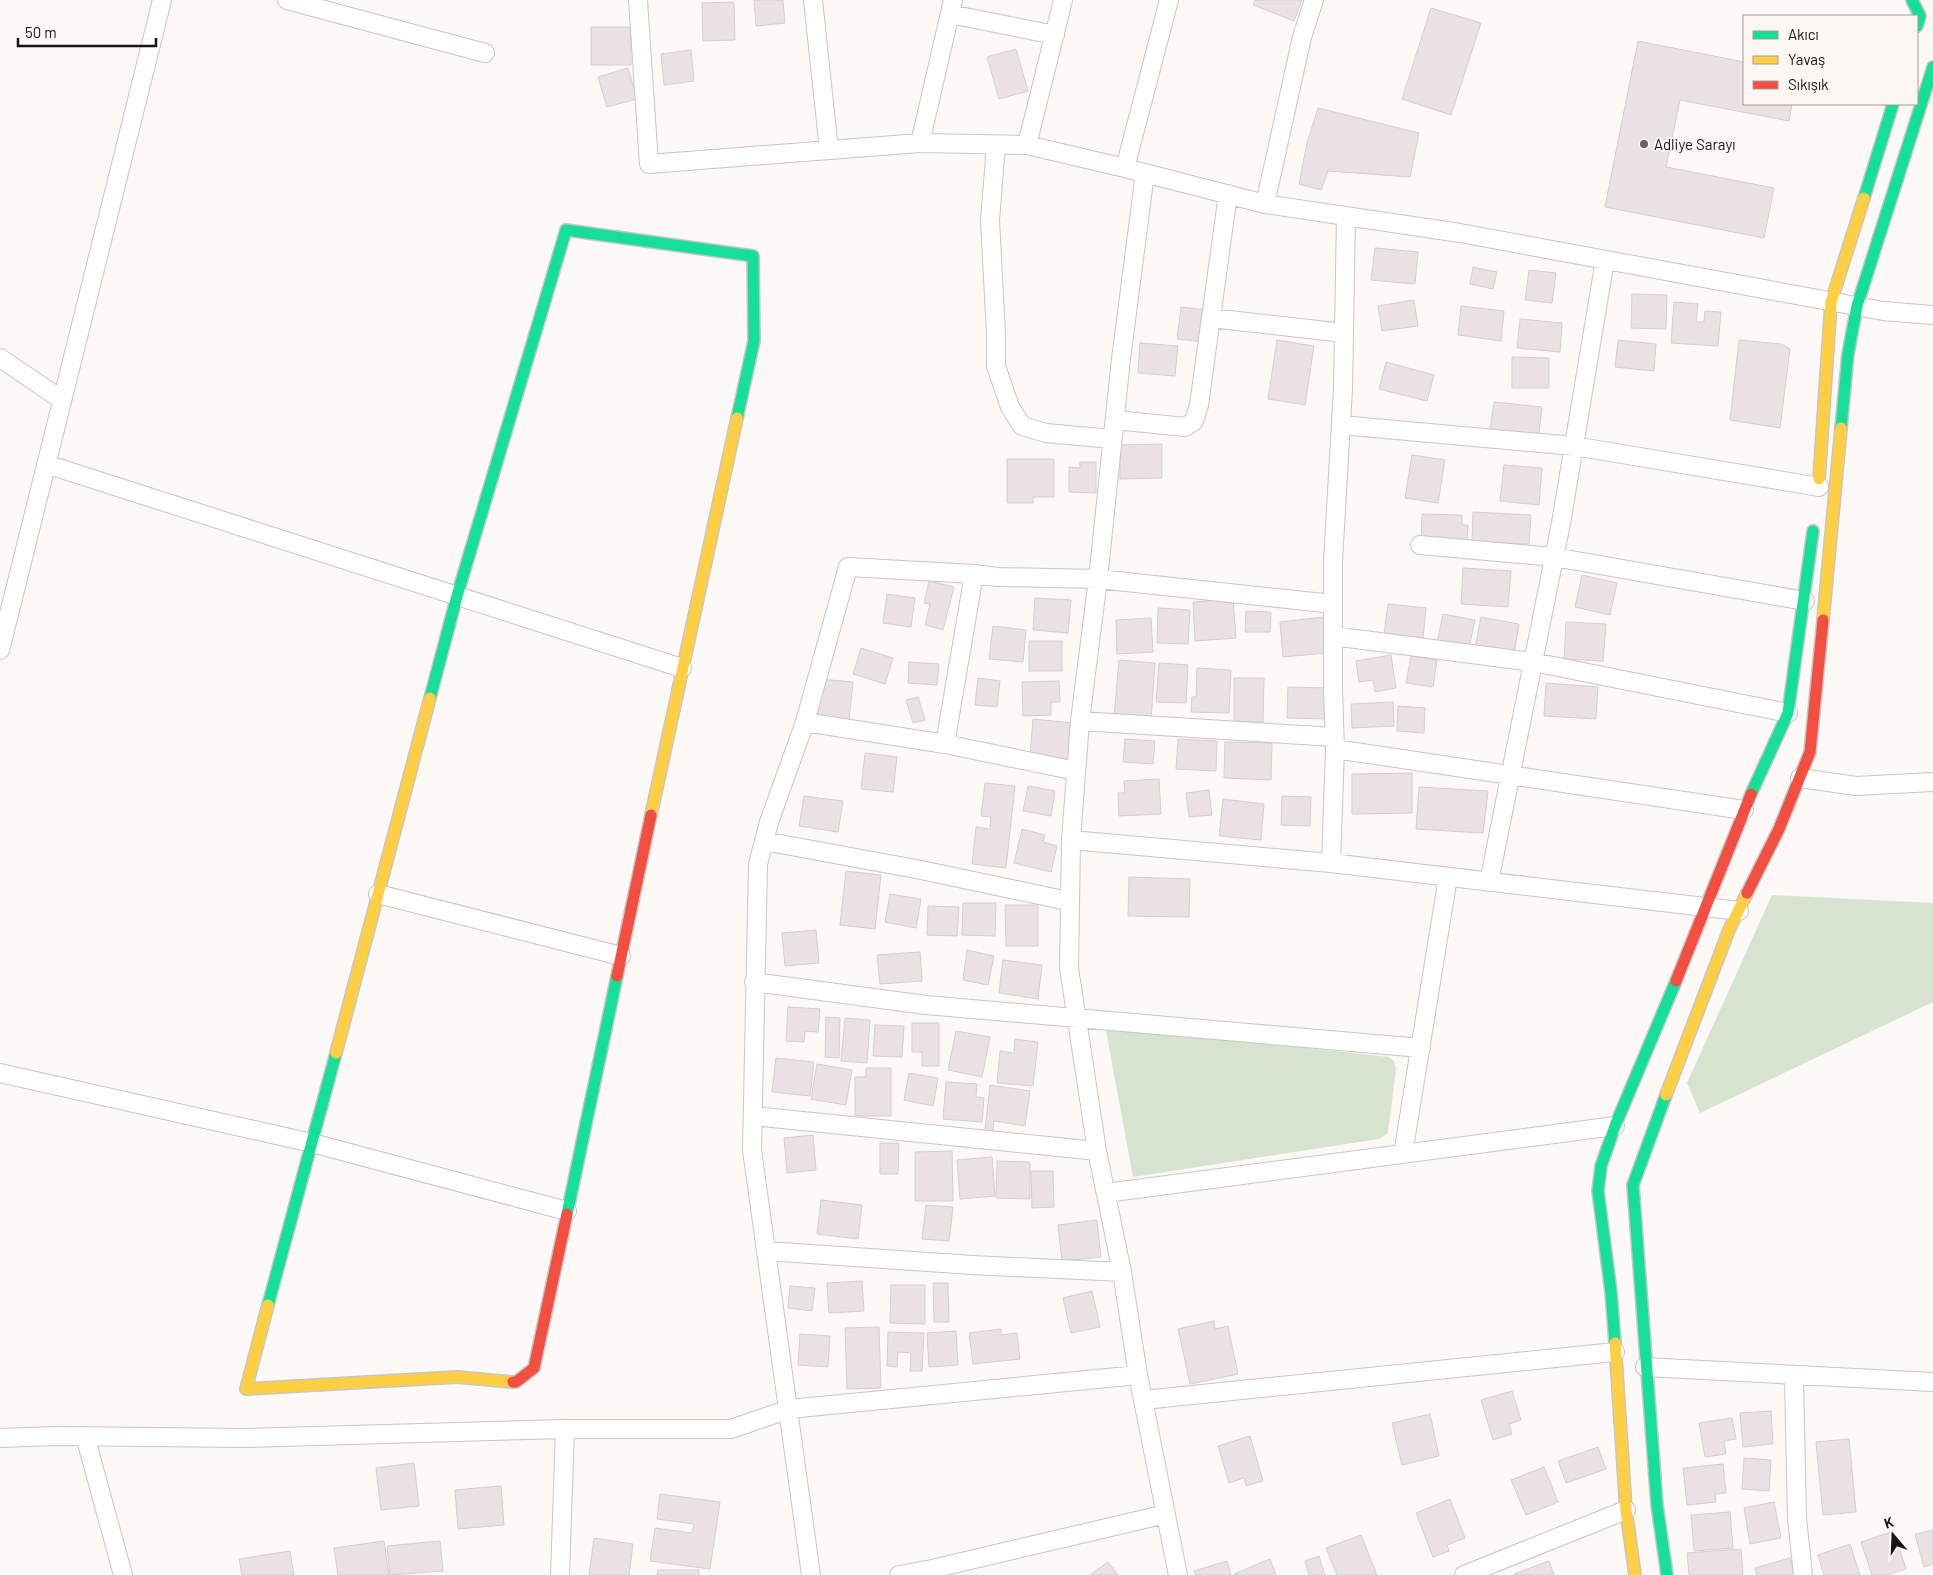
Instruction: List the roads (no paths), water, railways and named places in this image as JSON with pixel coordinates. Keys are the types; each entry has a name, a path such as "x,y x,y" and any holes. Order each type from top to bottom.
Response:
{"street":[{"path":"0,650 162,0"},
{"path":"287,0 485,53"},
{"path":"638,0 649,164 920,143 996,146 1026,145 1265,204 1460,233 1832,302 1933,315"},
{"path":"813,0 829,150"},
{"path":"1026,145 1064,0"},
{"path":"1125,168 1169,0"},
{"path":"1265,204 1302,37 1314,0"},
{"path":"1912,0 1920,16 1918,23"},
{"path":"920,143 952,7 1055,34"},
{"path":"1667,1575 1657,1505 1644,1367 1633,1185 1672,1075 1739,911 1779,828 1810,752 1848,354 1858,306 1933,68"},
{"path":"1341,425 1574,446 1818,492 1832,302 1893,105"},
{"path":"996,146 990,220 996,366 1004,392 1010,407 1022,426 1046,433 1112,439"},
{"path":"1145,173 1114,420 1098,579 1080,721 1070,840 1068,900 1069,968 1097,1151 1122,1272 1138,1375 1178,1575"},
{"path":"1114,420 1185,427 1194,421 1200,405 1228,194"},
{"path":"1331,863 1335,743 1333,604 1341,425 1346,216"},
{"path":"566,230 753,256 754,341 682,668 534,1368 516,1382 457,1377 246,1389 458,596 566,230"},
{"path":"1489,882 1554,557 1605,260"},
{"path":"1211,318 1344,333"},
{"path":"0,358 62,400"},
{"path":"46,464 682,668"},
{"path":"1635,1575 1626,1510 1611,1292 1598,1191 1601,1166 1615,1126 1707,907 1744,810 1788,713 1805,601 1815,516"},
{"path":"1420,545 1554,557 1805,601"},
{"path":"811,1575 752,1150 754,982 758,864 805,722 848,566 998,577 1098,579 1333,604"},
{"path":"945,744 974,574"},
{"path":"1333,636 1533,662 1788,713"},
{"path":"1080,721 1335,743 1510,776 1744,810"},
{"path":"805,722 945,744 1076,771"},
{"path":"1800,778 1856,786 1933,782"},
{"path":"1070,840 1331,863 1739,911"},
{"path":"764,842 921,870 1068,900"},
{"path":"1403,1154 1448,877"},
{"path":"378,894 621,956"},
{"path":"754,982 926,1005 1421,1048"},
{"path":"0,1073 312,1143 567,1211"},
{"path":"752,1116 1097,1151"},
{"path":"1106,1193 1615,1126"},
{"path":"766,1251 972,1265 1122,1272"},
{"path":"1143,1400 1615,1352"},
{"path":"1644,1367 1933,1382"},
{"path":"0,1438 84,1436 247,1438 564,1429 731,1429 789,1409 1138,1375"},
{"path":"1794,1376 1797,1518 1803,1575"},
{"path":"560,1575 564,1429"},
{"path":"84,1436 123,1575"},
{"path":"1464,1575 1626,1510"},
{"path":"900,1575 1166,1514"}],"place":[{"name":"Adliye Sarayı","path":"1644,144"}]}
